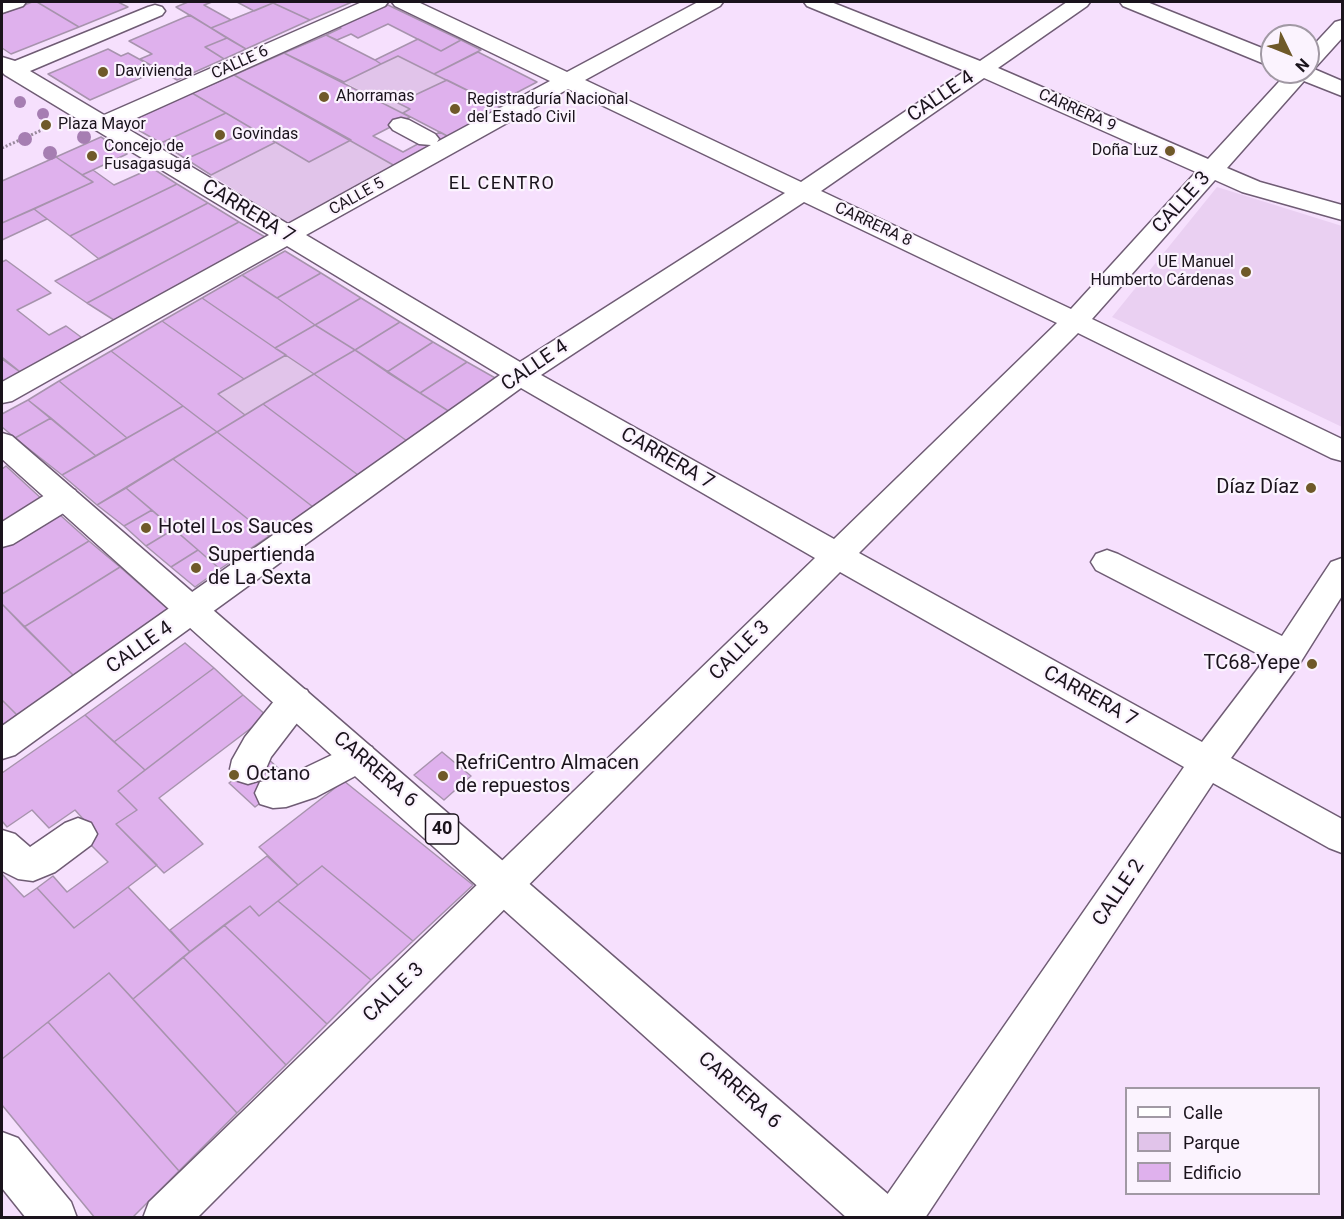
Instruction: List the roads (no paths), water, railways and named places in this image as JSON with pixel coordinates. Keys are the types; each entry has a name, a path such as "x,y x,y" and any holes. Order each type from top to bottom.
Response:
{"street":[{"path":"2,7 16,2"},
{"name":"CALLE 6","path":"93,118 378,2"},
{"name":"CARRERA 8","path":"402,2 1075,321 1342,452"},
{"name":"CALLE 5","path":"2,394 288,236 435,144 569,81 713,2"},
{"name":"CARRERA 9","path":"814,2 981,69 1251,187 1342,213"},
{"name":"CALLE 4","path":"2,745 520,375 803,192 1080,2"},
{"path":"1130,2 1260,55"},
{"path":"8,66 155,12"},
{"path":"1320,51 1342,26"},
{"name":"CARRERA 7","path":"8,66 520,375 836,555 1342,837"},
{"path":"1320,80 1342,89"},
{"name":"CALLE 3","path":"165,1218 1075,321 1290,84"},
{"path":"401,125 435,144"},
{"name":"CARRERA 6","path":"2,443 505,884 881,1218"},
{"path":"2,536 64,498"},
{"path":"1107,562 1288,654"},
{"name":"CALLE 2","path":"898,1218 1207,763 1288,654 1342,570"},
{"path":"295,700 250,760 260,781 286,792 303,786 359,757"},
{"path":"2,846 18,862 33,864 78,834"},
{"path":"2,1154 55,1218"}],"place":[{"name":"Davivienda","path":"103,72"},
{"name":"Ahorramas","path":"324,97"},
{"name":"Registraduría Nacional del Estado Civil","path":"455,109"},
{"name":"Plaza Mayor","path":"46,125"},
{"name":"Govindas","path":"220,135"},
{"name":"Doña Luz","path":"1170,151"},
{"name":"Concejo de Fusagasugá","path":"92,156"},
{"name":"UE Manuel Humberto Cárdenas","path":"1246,272"},
{"name":"Díaz Díaz","path":"1311,488"},
{"name":"Hotel Los Sauces","path":"146,528"},
{"name":"Supertienda de La Sexta","path":"196,568"},
{"name":"TC68-Yepe","path":"1312,664"},
{"name":"Octano","path":"234,775"},
{"name":"RefriCentro Almacen de repuestos","path":"443,776"}],"district":[{"name":"EL CENTRO","path":"502,184"}]}
